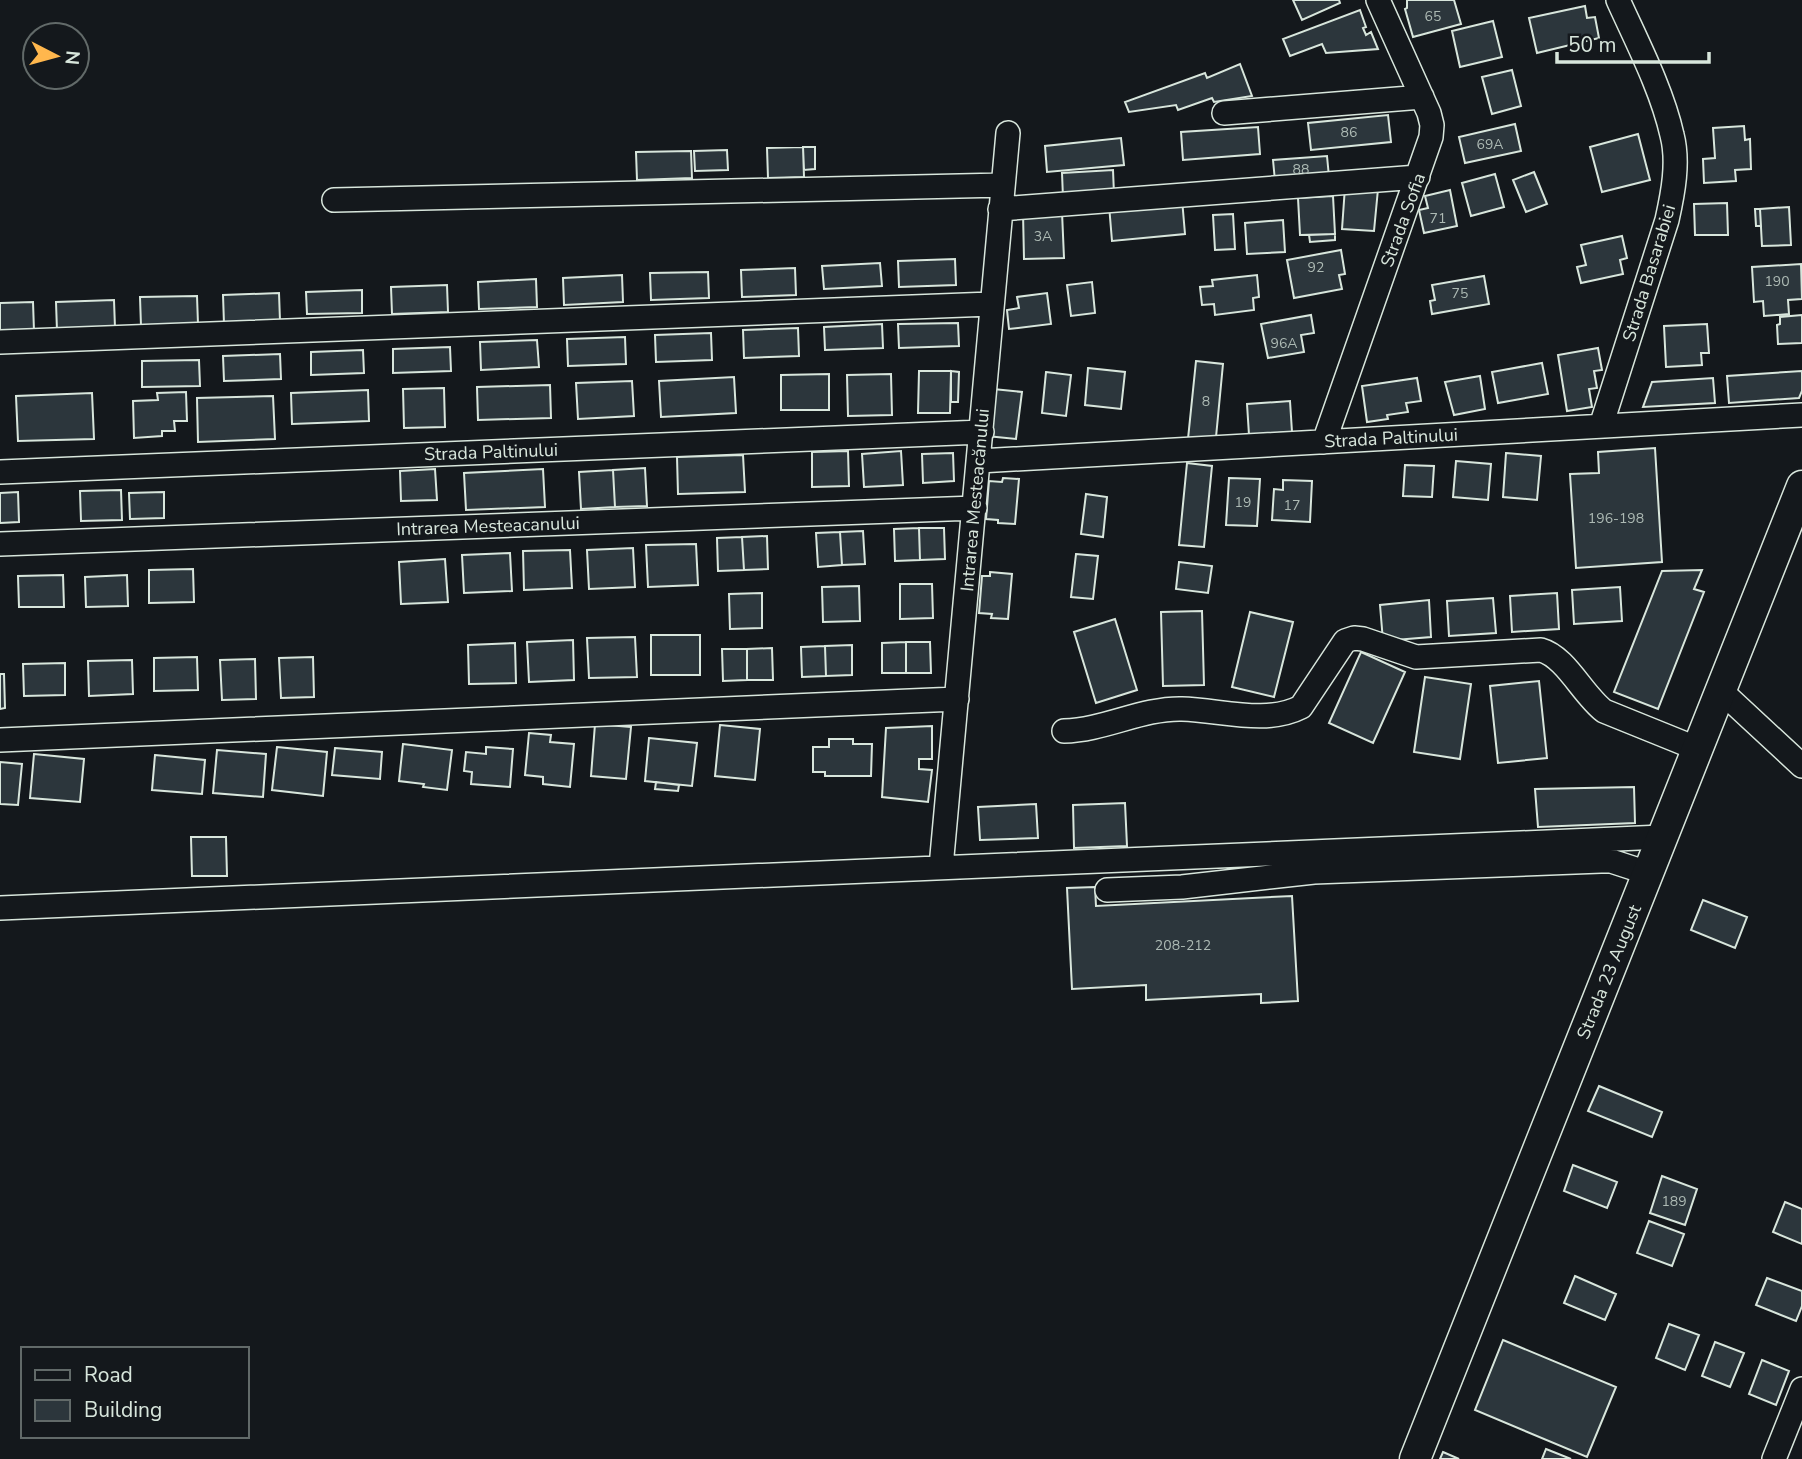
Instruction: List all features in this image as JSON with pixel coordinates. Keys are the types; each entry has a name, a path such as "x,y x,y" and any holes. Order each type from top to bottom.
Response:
{"main road":[{"name":"Strada 23 August","path":"1415,1459 1802,486"}],"street":[{"name":"Strada Sofia","path":"1324,442 1426,157 1432,125 1378,0"},
{"name":"Strada Basarabiei","path":"1601,426 1673,196 1672,136 1618,0"},
{"path":"1224,113 1422,97"},
{"name":"Intrarea Mesteacănului","path":"941,867 1008,133"},
{"path":"1000,209 1418,177"},
{"path":"334,200 1003,185"},
{"path":"0,342 991,304"},
{"name":"Strada Paltinului","path":"979,461 1802,415"},
{"name":"Strada Paltinului","path":"0,472 982,432"},
{"name":"Intrarea Mesteacanului","path":"0,544 975,508"},
{"path":"1064,731 1083,730 1154,712 1180,709 1266,716 1291,713 1301,707 1345,641 1353,638 1416,657 1541,650 1552,653 1593,702 1604,711 1698,749"},
{"path":"1720,690 1802,766"},
{"path":"0,740 957,699"},
{"path":"0,908 1662,837"},
{"path":"1107,890 1182,887 1314,872 1588,861 1611,861 1648,873"},
{"path":"1774,1459 1802,1389"}],"building":[{"path":"1293,0 1339,0 1340,3 1302,20"},
{"path":"1407,0 1454,0 1461,24 1413,37 1405,9"},
{"path":"1585,6 1587,18 1595,17 1599,38 1537,53 1529,18"},
{"path":"1360,10 1366,35 1371,32 1378,49 1326,53 1322,44 1290,56 1283,39"},
{"path":"1493,21 1502,57 1460,67 1452,31"},
{"path":"1240,64 1252,96 1214,102 1212,98 1178,110 1176,105 1129,112 1125,102 1205,73 1207,78"},
{"path":"1512,70 1521,106 1492,114 1482,77"},
{"path":"1388,115 1391,142 1311,150 1308,123"},
{"path":"1515,124 1521,151 1465,163 1459,137"},
{"path":"1744,126 1745,140 1750,139 1751,169 1735,170 1736,181 1704,183 1703,159 1715,158 1713,128"},
{"path":"1258,127 1260,154 1183,160 1181,132"},
{"path":"1638,134 1650,180 1602,192 1590,147"},
{"path":"1121,138 1124,165 1047,172 1045,146"},
{"path":"803,147 815,147 815,169 804,170"},
{"path":"803,147 804,177 768,178 767,148"},
{"path":"727,150 728,170 695,171 694,151"},
{"path":"691,151 692,178 637,180 636,152"},
{"path":"1327,156 1329,177 1275,181 1273,160"},
{"path":"1113,170 1114,194 1063,198 1062,173"},
{"path":"1534,172 1547,204 1526,212 1513,180"},
{"path":"1495,174 1504,207 1471,216 1462,183"},
{"path":"1345,187 1378,189 1374,231 1342,229"},
{"path":"1450,190 1457,226 1424,233 1419,210 1428,208 1425,196"},
{"path":"1333,196 1335,234 1300,235 1298,198"},
{"path":"1182,199 1185,234 1112,241 1109,205"},
{"path":"1727,203 1728,235 1695,235 1694,204"},
{"path":"1789,207 1791,245 1762,246 1760,209"},
{"path":"1755,209 1760,209 1761,226 1756,226"},
{"path":"1062,212 1064,258 1024,259 1023,213"},
{"path":"1233,214 1235,249 1215,250 1213,215"},
{"path":"1283,220 1285,252 1247,254 1245,223"},
{"path":"1335,234 1335,240 1310,242 1309,235"},
{"path":"1622,236 1627,258 1620,260 1623,274 1581,283 1577,267 1586,265 1581,245"},
{"path":"1341,250 1345,274 1339,275 1342,289 1294,298 1287,260"},
{"path":"955,259 956,285 899,287 898,261"},
{"path":"880,263 882,286 824,289 822,266"},
{"path":"1801,264 1802,299 1788,300 1789,314 1764,316 1763,301 1754,302 1752,267"},
{"path":"795,268 796,295 742,297 741,270"},
{"path":"708,272 709,298 651,300 650,273"},
{"path":"622,275 623,302 564,305 563,278"},
{"path":"1257,275 1259,297 1253,298 1254,310 1215,315 1214,304 1202,305 1200,287 1213,286 1212,280"},
{"path":"1484,276 1489,304 1432,314 1430,301 1435,300 1432,285"},
{"path":"536,279 537,307 479,309 478,282"},
{"path":"1092,282 1095,313 1071,316 1067,285"},
{"path":"447,285 448,312 392,314 391,287"},
{"path":"362,290 362,313 307,314 306,292"},
{"path":"279,293 280,321 224,324 223,295"},
{"path":"1047,293 1051,324 1009,329 1007,310 1019,308 1017,297"},
{"path":"197,296 198,324 141,326 140,297"},
{"path":"114,300 115,328 57,331 56,302"},
{"path":"33,302 34,331 0,332 0,303"},
{"path":"1311,315 1314,333 1301,335 1304,352 1268,358 1261,324"},
{"path":"1802,315 1802,343 1778,344 1777,325 1780,324 1780,317"},
{"path":"958,323 959,346 899,348 898,324"},
{"path":"882,324 883,348 825,350 824,327"},
{"path":"1707,324 1709,353 1701,353 1702,365 1666,367 1664,326"},
{"path":"798,328 799,356 744,358 743,330"},
{"path":"711,333 712,360 656,362 655,335"},
{"path":"625,337 626,364 568,366 567,339"},
{"path":"537,340 539,367 481,370 480,342"},
{"path":"450,347 451,371 393,373 393,349"},
{"path":"1598,348 1602,370 1594,371 1597,388 1589,389 1592,407 1567,411 1558,355"},
{"path":"363,350 364,373 311,375 311,352"},
{"path":"280,354 281,379 224,381 223,356"},
{"path":"199,360 200,386 142,387 142,361"},
{"path":"1196,361 1223,364 1216,437 1188,439"},
{"path":"1542,363 1548,394 1498,403 1492,372"},
{"path":"1088,368 1125,372 1121,409 1085,405"},
{"path":"919,371 951,371 950,413 918,413"},
{"path":"951,371 959,372 958,402 951,402"},
{"path":"1802,371 1802,391 1799,398 1729,403 1727,376"},
{"path":"1046,372 1071,375 1066,416 1042,413"},
{"path":"829,374 829,410 781,410 781,375"},
{"path":"891,374 892,415 848,416 847,375"},
{"path":"1480,376 1485,409 1454,415 1445,382"},
{"path":"734,377 736,413 661,417 659,381"},
{"path":"1417,378 1421,401 1406,403 1408,412 1367,422 1362,386"},
{"path":"1713,378 1715,403 1643,407 1652,382"},
{"path":"632,381 634,416 578,419 576,383"},
{"path":"550,385 551,418 478,420 477,387"},
{"path":"444,388 445,427 404,428 403,389"},
{"path":"993,389 1022,392 1016,439 987,436"},
{"path":"368,390 369,421 292,424 291,393"},
{"path":"186,392 187,421 174,421 175,431 162,431 162,436 134,438 133,401 158,400 157,393"},
{"path":"92,393 94,439 18,441 16,396"},
{"path":"273,396 275,439 198,442 197,398"},
{"path":"1290,401 1292,432 1249,435 1247,404"},
{"path":"1655,448 1662,562 1576,568 1570,474 1599,473 1598,452"},
{"path":"848,451 849,486 812,487 812,452"},
{"path":"901,451 903,485 864,487 862,454"},
{"path":"953,453 954,481 923,483 922,454"},
{"path":"1506,453 1541,456 1537,500 1503,497"},
{"path":"743,455 745,492 678,494 677,457"},
{"path":"1456,461 1491,464 1488,500 1453,497"},
{"path":"1187,463 1212,466 1204,547 1179,545"},
{"path":"1405,465 1434,466 1432,497 1403,496"},
{"path":"645,468 647,506 615,507 613,470"},
{"path":"435,469 437,500 401,501 400,471"},
{"path":"543,469 545,507 466,510 464,473"},
{"path":"613,470 615,507 581,509 579,472"},
{"path":"1003,478 1019,479 1015,524 986,519 989,481 1002,482"},
{"path":"1229,478 1260,479 1257,526 1226,525"},
{"path":"1283,480 1312,481 1310,522 1272,520 1274,489 1283,490"},
{"path":"121,490 122,520 81,521 80,491"},
{"path":"18,492 19,522 0,523 0,493"},
{"path":"164,492 164,518 130,519 129,493"},
{"path":"1086,494 1107,497 1103,537 1081,534"},
{"path":"919,528 920,560 895,561 894,529"},
{"path":"919,528 944,528 945,559 920,560"},
{"path":"863,531 865,564 842,565 840,532"},
{"path":"840,532 842,565 818,567 816,533"},
{"path":"767,536 768,569 744,570 742,537"},
{"path":"742,537 744,570 718,571 717,538"},
{"path":"696,544 698,585 648,587 646,545"},
{"path":"633,548 635,587 589,589 587,550"},
{"path":"570,550 572,588 524,590 523,551"},
{"path":"510,553 512,591 464,593 462,555"},
{"path":"1076,554 1098,556 1093,599 1071,597"},
{"path":"445,559 448,602 401,604 399,562"},
{"path":"1179,562 1212,566 1208,593 1176,589"},
{"path":"193,569 194,602 149,603 149,570"},
{"path":"1702,570 1694,589 1704,592 1658,709 1614,692 1662,571"},
{"path":"990,572 1012,574 1008,619 991,618 992,614 979,613 982,576 990,576"},
{"path":"63,575 64,607 19,607 18,576"},
{"path":"127,575 128,606 86,607 85,577"},
{"path":"900,584 932,584 933,618 900,619"},
{"path":"859,586 860,621 823,622 822,587"},
{"path":"1620,587 1622,621 1574,624 1572,590"},
{"path":"762,593 762,628 730,629 729,594"},
{"path":"1557,593 1559,629 1512,632 1510,596"},
{"path":"1493,598 1496,633 1449,636 1447,601"},
{"path":"1429,600 1431,637 1383,641 1380,605"},
{"path":"1202,611 1204,685 1163,686 1161,612"},
{"path":"1250,612 1293,622 1274,697 1232,687"},
{"path":"1115,619 1137,690 1096,703 1074,632"},
{"path":"651,635 700,635 700,675 651,675"},
{"path":"635,637 637,677 589,678 587,638"},
{"path":"573,640 574,680 529,682 527,642"},
{"path":"906,642 906,673 882,673 882,643"},
{"path":"906,642 930,642 931,673 906,673"},
{"path":"515,643 516,683 469,684 468,645"},
{"path":"852,645 852,675 826,676 825,646"},
{"path":"825,646 826,676 802,677 801,647"},
{"path":"772,648 773,680 747,680 747,649"},
{"path":"722,649 747,649 747,680 723,681"},
{"path":"1361,652 1405,672 1373,743 1329,723"},
{"path":"197,657 198,690 154,691 154,658"},
{"path":"313,657 314,697 281,698 279,658"},
{"path":"255,659 256,699 222,700 220,660"},
{"path":"132,660 133,694 89,696 88,661"},
{"path":"65,663 65,695 24,696 23,664"},
{"path":"0,674 4,674 5,708 0,709"},
{"path":"1425,677 1471,684 1460,759 1414,752"},
{"path":"1539,681 1547,758 1498,763 1490,686"},
{"path":"595,724 631,727 626,779 591,776"},
{"path":"720,725 760,729 755,780 715,776"},
{"path":"932,726 932,759 919,759 919,769 932,770 928,802 882,797 886,728"},
{"path":"529,733 551,735 550,742 574,744 570,787 543,784 543,777 525,775"},
{"path":"649,738 697,743 692,786 645,781"},
{"path":"829,739 853,739 853,744 872,744 871,776 825,776 825,772 813,772 813,747 829,747"},
{"path":"403,744 452,750 447,790 399,781"},
{"path":"277,747 327,752 323,796 272,790"},
{"path":"486,747 513,749 510,787 471,784 472,772 464,771 466,752 486,754"},
{"path":"335,748 382,752 380,779 332,775"},
{"path":"217,750 266,754 263,797 213,793"},
{"path":"34,754 84,759 80,802 30,798"},
{"path":"155,755 205,760 202,794 152,790"},
{"path":"0,762 22,764 18,805 0,804"},
{"path":"656,782 679,785 678,791 655,789"},
{"path":"1634,787 1635,823 1538,827 1535,789"},
{"path":"1125,803 1127,846 1074,848 1073,805"},
{"path":"1036,804 1038,838 980,840 978,807"},
{"path":"191,837 226,837 227,876 192,876"},
{"path":"1095,887 1096,906 1292,896 1298,1001 1261,1003 1261,994 1146,1000 1146,985 1072,989 1067,888"},
{"path":"1703,900 1747,917 1735,948 1691,930"},
{"path":"1599,1086 1662,1112 1652,1137 1588,1111"},
{"path":"1573,1165 1617,1182 1607,1208 1564,1191"},
{"path":"1662,1176 1697,1189 1685,1225 1650,1213"},
{"path":"1785,1202 1802,1209 1802,1244 1773,1232"},
{"path":"1649,1221 1684,1234 1672,1266 1637,1253"},
{"path":"1575,1276 1616,1294 1605,1320 1564,1303"},
{"path":"1767,1278 1802,1291 1802,1306 1796,1321 1756,1305"},
{"path":"1669,1324 1699,1335 1685,1370 1656,1358"},
{"path":"1503,1340 1616,1387 1587,1457 1475,1410"},
{"path":"1715,1342 1744,1353 1730,1387 1702,1376"},
{"path":"1762,1360 1789,1371 1776,1405 1749,1394"},
{"path":"1546,1449 1571,1459 1542,1459"},
{"path":"1443,1452 1459,1459 1440,1459"}]}
